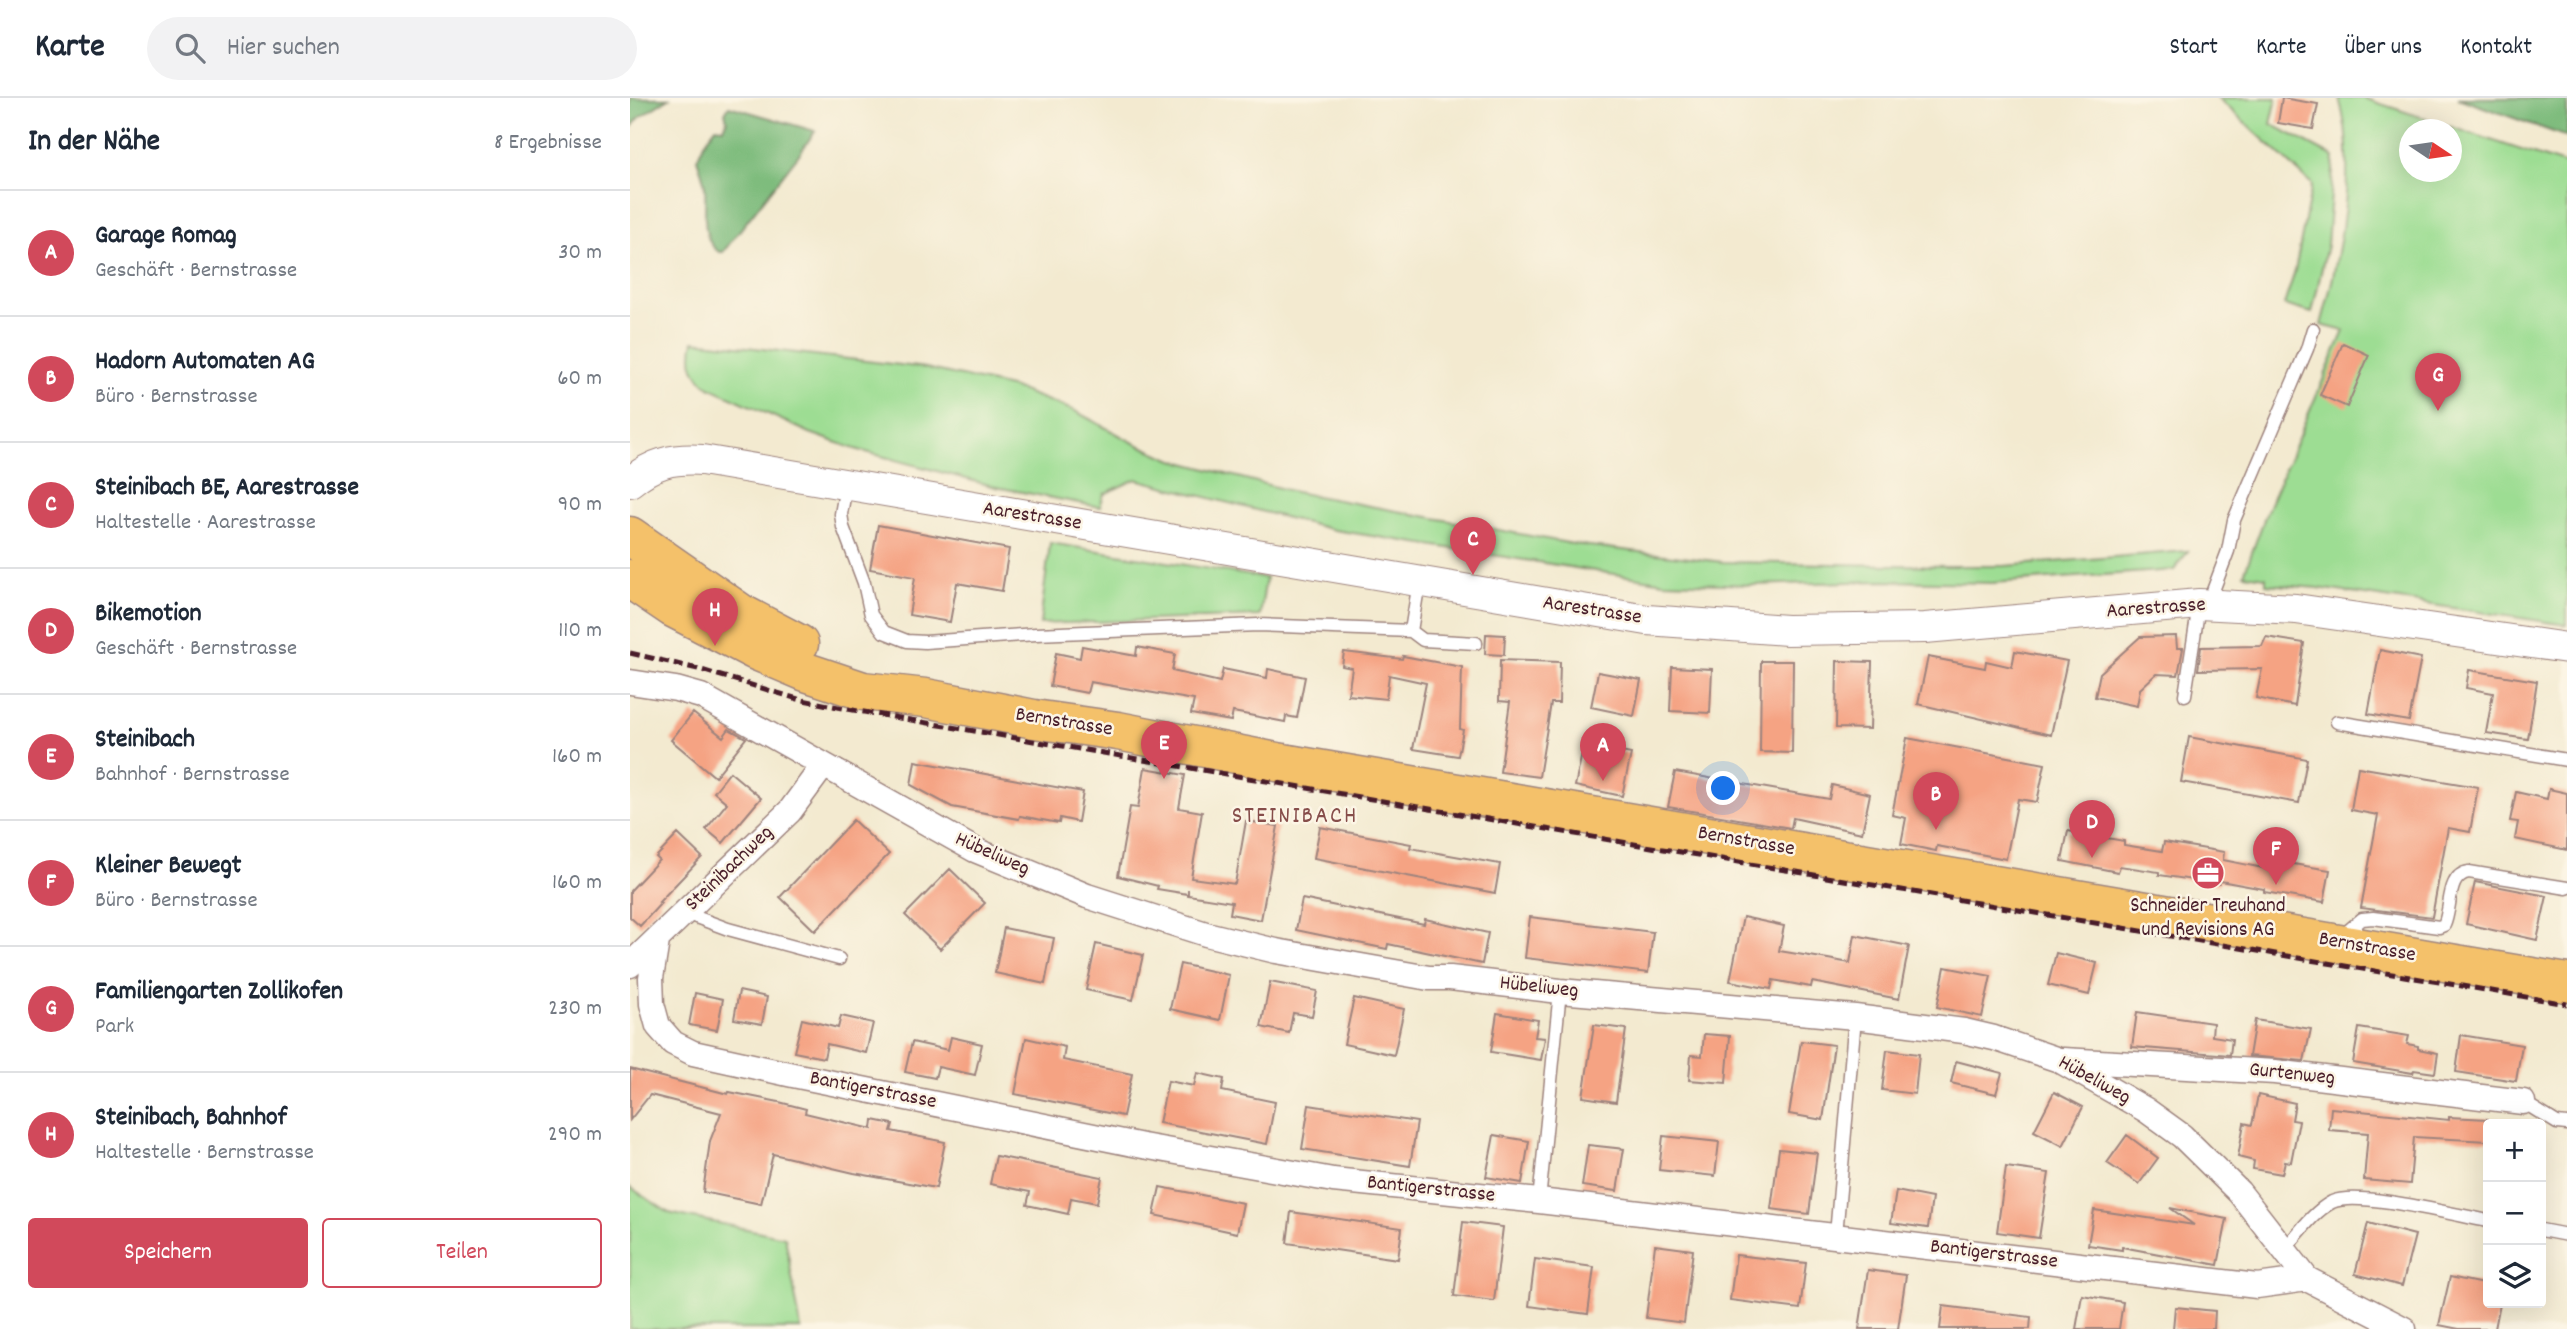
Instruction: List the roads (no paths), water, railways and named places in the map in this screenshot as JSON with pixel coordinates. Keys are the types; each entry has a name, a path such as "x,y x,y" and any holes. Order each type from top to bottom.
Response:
{"main road":[{"name":"Bernstrasse","path":"630,536 731,606 764,625 814,650 926,698"},
{"name":"Bernstrasse","path":"630,579 673,608 775,660 863,691 926,698 1291,764 2567,983"}],"street":[{"name":"Aarestrasse","path":"630,482 655,464 685,459 1647,620 1787,630 1926,628 2203,604 2296,609 2567,648"},
{"name":"Hübeliweg","path":"630,682 702,696 975,850 1087,895 1206,934 1290,954 1382,971 1560,991 1855,1017 1964,1031 2059,1060 2146,1110 2182,1136 2239,1192 2307,1279 2404,1329"},
{"name":"Steinibachweg","path":"630,965 790,811 823,766"},
{"name":"Bantigerstrasse","path":"657,941 651,978 652,1004 658,1026 673,1043 692,1054 1333,1180 1836,1235 2257,1286 2307,1279"},
{"name":"Gurtenweg","path":"2059,1060 2275,1072 2523,1102"}],"lane":[{"path":"2185,695 2203,604 2228,551 2234,520 2313,329"},
{"path":"846,486 841,514 843,527 864,583 871,615 884,632 907,641 1258,625 1411,631 1423,640 1476,643"},
{"path":"1411,631 1419,583"},
{"path":"2337,722 2567,760"},
{"path":"2336,943 2362,919 2373,918 2439,927 2444,925 2452,888 2462,873 2567,888"},
{"path":"685,913 728,929 839,959"},
{"path":"1539,1201 1560,991"},
{"path":"1836,1235 1855,1017"},
{"path":"2523,1102 2557,1123 2567,1124"},
{"path":"2285,1249 2319,1210 2341,1199 2371,1199 2483,1220"},
{"path":"2546,1231 2567,1235"}],"railway":[{"path":"630,653 698,669 798,699 858,711 2567,1004"}],"place":[{"name":"Familiengarten Zollikofen","path":"2438,411"},
{"name":"Steinibach BE, Aarestrasse","path":"1473,575"},
{"name":"Steinibach, Bahnhof","path":"715,646"},
{"name":"Steinibach","path":"1164,779"},
{"name":"Garage Romag","path":"1603,781"},
{"name":"Hadorn Automaten AG","path":"1936,830"},
{"name":"Bikemotion","path":"2092,858"},
{"name":"Schneider Treuhand und Revisions AG","path":"2208,873"},
{"name":"Kleiner Bewegt","path":"2276,885"}],"district":[{"name":"STEINIBACH","path":"1295,817"}]}
